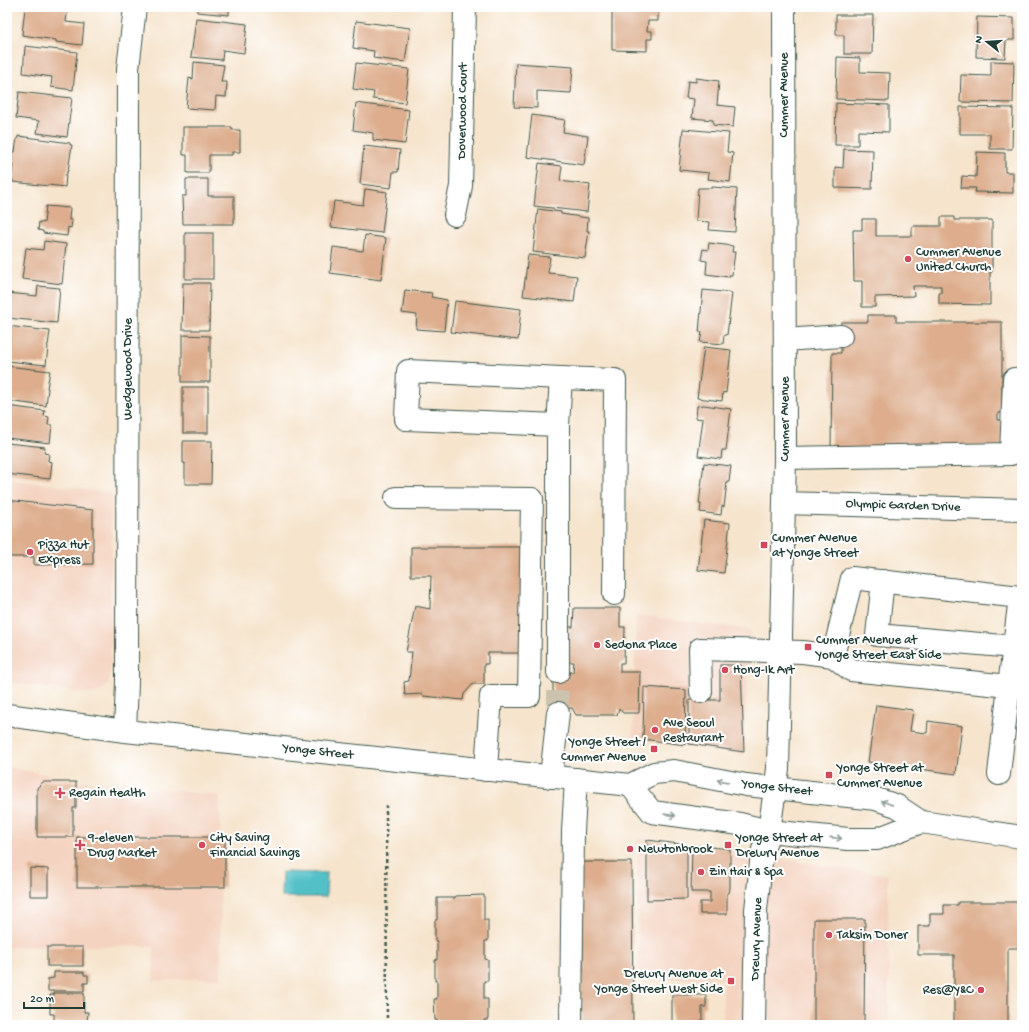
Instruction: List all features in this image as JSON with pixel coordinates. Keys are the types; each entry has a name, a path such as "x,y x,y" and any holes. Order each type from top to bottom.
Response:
{"street":[{"name":"Wedgewood Drive","path":"125,731 127,683 128,69 135,7"},
{"name":"Doverwood Court","path":"455,215 461,186 465,7"},
{"name":"Cummer Avenue","path":"769,830 778,769 785,458 784,7"},
{"path":"785,340 841,336"},
{"path":"558,425 406,419 408,371 615,380 614,594"},
{"path":"558,672 558,425 561,378"},
{"path":"785,458 1011,454 1014,380"},
{"path":"396,498 532,499 529,696 492,696 486,770"},
{"name":"Olympic Garden Drive","path":"784,503 1022,510"},
{"path":"833,656 852,578 1020,597 999,774"},
{"path":"883,581 877,636 1014,647"},
{"path":"701,692 700,649 780,650 803,652 833,656 851,670 1009,686"},
{"path":"551,777 558,713"},
{"name":"Yonge Street","path":"7,715 125,731 630,785 654,773 674,771 746,785 876,799 897,806 921,822 1022,836"},
{"path":"571,1025 573,831 576,779"},
{"name":"Yonge Street","path":"630,785 652,812 740,824 769,830 848,839 877,839 921,822"},
{"name":"Drewry Avenue","path":"754,1025 756,910 762,854 769,830"}],"path":[{"path":"386,805 387,1025"}],"shaded area":[{"path":"7,479 112,493 111,675 108,684 99,693 90,694 7,682"},
{"path":"636,615 751,630 743,755 633,739"},
{"path":"7,767 77,780 220,796 221,978 153,981 154,946 7,947"},
{"path":"637,838 888,875 889,1025 723,1025 723,979 639,979"}],"water":[{"path":"282,872 327,873 326,897 281,897"}],"building":[{"path":"25,7 68,7 66,22 84,24 82,45 56,42 56,40 22,35"},
{"path":"197,7 229,7 229,15 197,12"},
{"path":"612,7 658,7 658,21 648,21 647,31 652,31 652,39 647,39 647,51 612,50"},
{"path":"966,7 992,7 992,11 965,10"},
{"path":"836,15 873,15 872,54 844,54 844,35 836,35"},
{"path":"977,17 1014,18 1014,40 1006,40 1005,58 976,57"},
{"path":"196,18 247,24 244,53 223,50 222,60 191,57"},
{"path":"356,21 410,28 405,62 373,58 374,51 353,48"},
{"path":"25,46 77,52 73,90 51,87 52,77 23,73"},
{"path":"837,57 860,58 860,72 890,73 889,101 836,99"},
{"path":"991,61 1014,62 1013,103 960,102 961,75 991,76"},
{"path":"194,62 224,65 221,82 227,82 226,97 216,96 215,110 186,108 189,78 193,79"},
{"path":"356,63 409,69 405,103 373,99 374,92 353,89"},
{"path":"516,63 573,67 571,93 537,91 537,108 514,107"},
{"path":"696,78 719,81 717,105 735,107 733,127 713,125 713,120 692,118 694,99 686,98 688,81 696,82"},
{"path":"19,92 72,98 67,137 37,133 39,121 16,118"},
{"path":"356,103 409,110 405,144 373,140 373,133 353,130"},
{"path":"836,103 889,105 889,132 858,131 858,145 835,145"},
{"path":"960,107 1013,108 1012,149 990,149 990,134 960,134"},
{"path":"532,115 565,120 563,132 588,136 584,165 527,157"},
{"path":"183,127 232,127 232,130 240,130 240,152 232,152 232,155 209,155 209,173 187,173 187,155 183,155"},
{"path":"683,129 729,133 727,152 733,153 730,182 708,179 709,173 679,170"},
{"path":"18,136 70,143 70,145 72,145 65,187 13,182 11,179 13,165 11,164 12,152 15,152"},
{"path":"364,146 400,150 398,172 393,172 391,188 360,184"},
{"path":"844,149 873,150 872,189 835,188 835,167 843,168"},
{"path":"977,152 1005,153 1005,172 1013,172 1013,193 975,192 976,188 961,188 962,176 976,177"},
{"path":"539,163 562,166 560,181 590,185 587,212 534,206"},
{"path":"186,179 208,179 208,196 234,196 234,224 183,224 182,196 186,196"},
{"path":"712,187 737,189 735,232 709,230 710,222 696,221 698,188"},
{"path":"365,189 387,192 382,233 331,227 334,201 363,205"},
{"path":"46,206 70,208 69,220 72,220 71,228 68,227 67,236 43,233 43,231 38,230 39,222 44,223"},
{"path":"538,209 588,218 587,231 589,231 585,258 533,252"},
{"path":"941,217 954,217 954,220 992,220 992,272 990,272 990,305 939,304 939,293 941,293 941,286 913,286 914,296 875,297 875,307 862,307 862,281 854,281 853,230 862,230 862,219 876,219 876,236 912,236 912,226 941,226"},
{"path":"185,233 213,233 213,279 185,279"},
{"path":"365,235 386,238 381,280 330,273 333,247 363,251"},
{"path":"44,241 66,244 62,284 22,279 26,248 43,250"},
{"path":"709,243 733,246 732,252 735,252 732,275 729,275 729,277 706,274 707,261 701,260 703,249 708,250"},
{"path":"528,255 550,257 548,273 577,276 574,302 523,296"},
{"path":"183,283 210,283 209,330 182,330"},
{"path":"38,286 60,288 57,323 7,318 8,293 37,296"},
{"path":"405,290 432,293 431,297 447,300 444,331 416,329 417,315 402,313"},
{"path":"703,290 732,293 727,335 724,335 723,344 700,342 702,332 699,332"},
{"path":"455,301 521,309 518,340 451,332"},
{"path":"868,315 896,315 896,322 1002,322 1002,413 998,413 998,420 1002,420 1002,446 831,449 832,353 841,353 841,322 868,322"},
{"path":"7,326 50,331 47,345 46,365 7,361"},
{"path":"182,335 210,336 210,382 182,382"},
{"path":"704,347 731,350 726,393 723,392 722,401 697,398"},
{"path":"7,366 50,371 46,406 7,401"},
{"path":"183,387 208,387 208,433 183,433"},
{"path":"704,405 731,409 726,450 722,450 721,459 698,456 703,419 696,418 697,406"},
{"path":"7,406 45,411 44,416 49,417 48,425 52,425 50,443 7,438"},
{"path":"183,441 212,441 211,484 185,484"},
{"path":"7,443 45,447 44,453 49,454 48,461 52,462 50,479 7,474"},
{"path":"704,463 731,466 729,482 727,482 724,507 722,506 721,515 700,512 701,504 699,504"},
{"path":"7,500 93,510 93,564 34,565 34,557 7,556"},
{"path":"704,520 730,523 724,573 698,570"},
{"path":"411,547 527,547 528,653 488,653 488,664 484,664 484,684 473,684 464,694 463,700 423,696 422,694 405,695 404,682 409,681 412,652 406,652 415,606 430,609 431,576 411,576"},
{"name":"Sedona Place","path":"574,608 620,608 620,627 625,627 624,663 620,663 620,672 640,672 639,713 623,713 619,708 617,715 576,715 572,708 553,709 553,672 573,672 574,662 569,662 569,627 573,627"},
{"path":"720,665 741,665 744,752 689,744 689,700 720,700"},
{"path":"644,687 686,690 685,745 643,739"},
{"path":"876,705 913,710 910,731 927,733 928,721 962,726 956,774 868,762"},
{"path":"43,782 76,782 76,808 73,808 73,837 37,837 37,788"},
{"path":"77,837 225,837 225,887 77,887"},
{"path":"647,840 687,845 687,899 647,900"},
{"path":"692,845 730,849 730,888 729,893 727,893 727,914 700,914 700,902 710,902 710,892 691,892"},
{"path":"581,862 632,862 633,1025 582,1025 581,972 583,972 583,938 581,938"},
{"path":"30,868 48,869 48,896 30,896"},
{"path":"484,895 484,920 488,920 488,941 485,941 485,959 488,960 488,981 484,981 484,999 488,999 488,1020 484,1020 485,1025 437,1025 437,1020 435,1020 434,999 437,999 437,981 435,981 437,941 435,941 435,920 437,920 437,898"},
{"name":"Res@Y&C","path":"958,902 1022,902 1022,948 1008,948 1008,1025 954,1025 954,955 918,955 918,926 930,926 930,914 944,914 944,905 958,905"},
{"path":"814,919 865,919 864,1025 814,1025"},
{"path":"47,947 83,947 83,966 47,966"},
{"path":"54,972 84,972 84,975 88,975 88,983 84,983 84,991 48,991 48,979 54,978"},
{"path":"54,993 84,993 84,1012 88,1012 87,1023 54,1023 54,1014 50,1014 50,995 54,995"},
{"path":"672,995 706,995 706,1007 702,1007 702,1025 672,1025"}],"tunnel":[{"path":"558,672 558,713"}],"place":[{"name":"Cummer Avenue United Church","path":"908,259"},
{"name":"Cummer Avenue at Yonge Street","path":"764,545"},
{"name":"Pizza Hut Express","path":"30,552"},
{"name":"Sedona Place","path":"597,645"},
{"name":"Cummer Avenue at Yonge Street East Side","path":"808,647"},
{"name":"Hong-Ik Art","path":"725,670"},
{"name":"Ave Seoul Restaurant","path":"655,730"},
{"name":"Yonge Street / Cummer Avenue","path":"654,749"},
{"name":"Yonge Street at Cummer Avenue","path":"829,775"},
{"name":"Regain Health","path":"60,793"},
{"name":"9-eleven Drug Market","path":"80,845"},
{"name":"City Saving Financial Savings","path":"202,845"},
{"name":"Yonge Street at Drewry Avenue","path":"728,845"},
{"name":"Newtonbrook","path":"630,849"},
{"name":"Zin Hair & Spa","path":"701,872"},
{"name":"Taksim Doner","path":"829,935"},
{"name":"Drewry Avenue at Yonge Street West Side","path":"731,981"},
{"name":"Res@Y&C","path":"981,990"}]}
